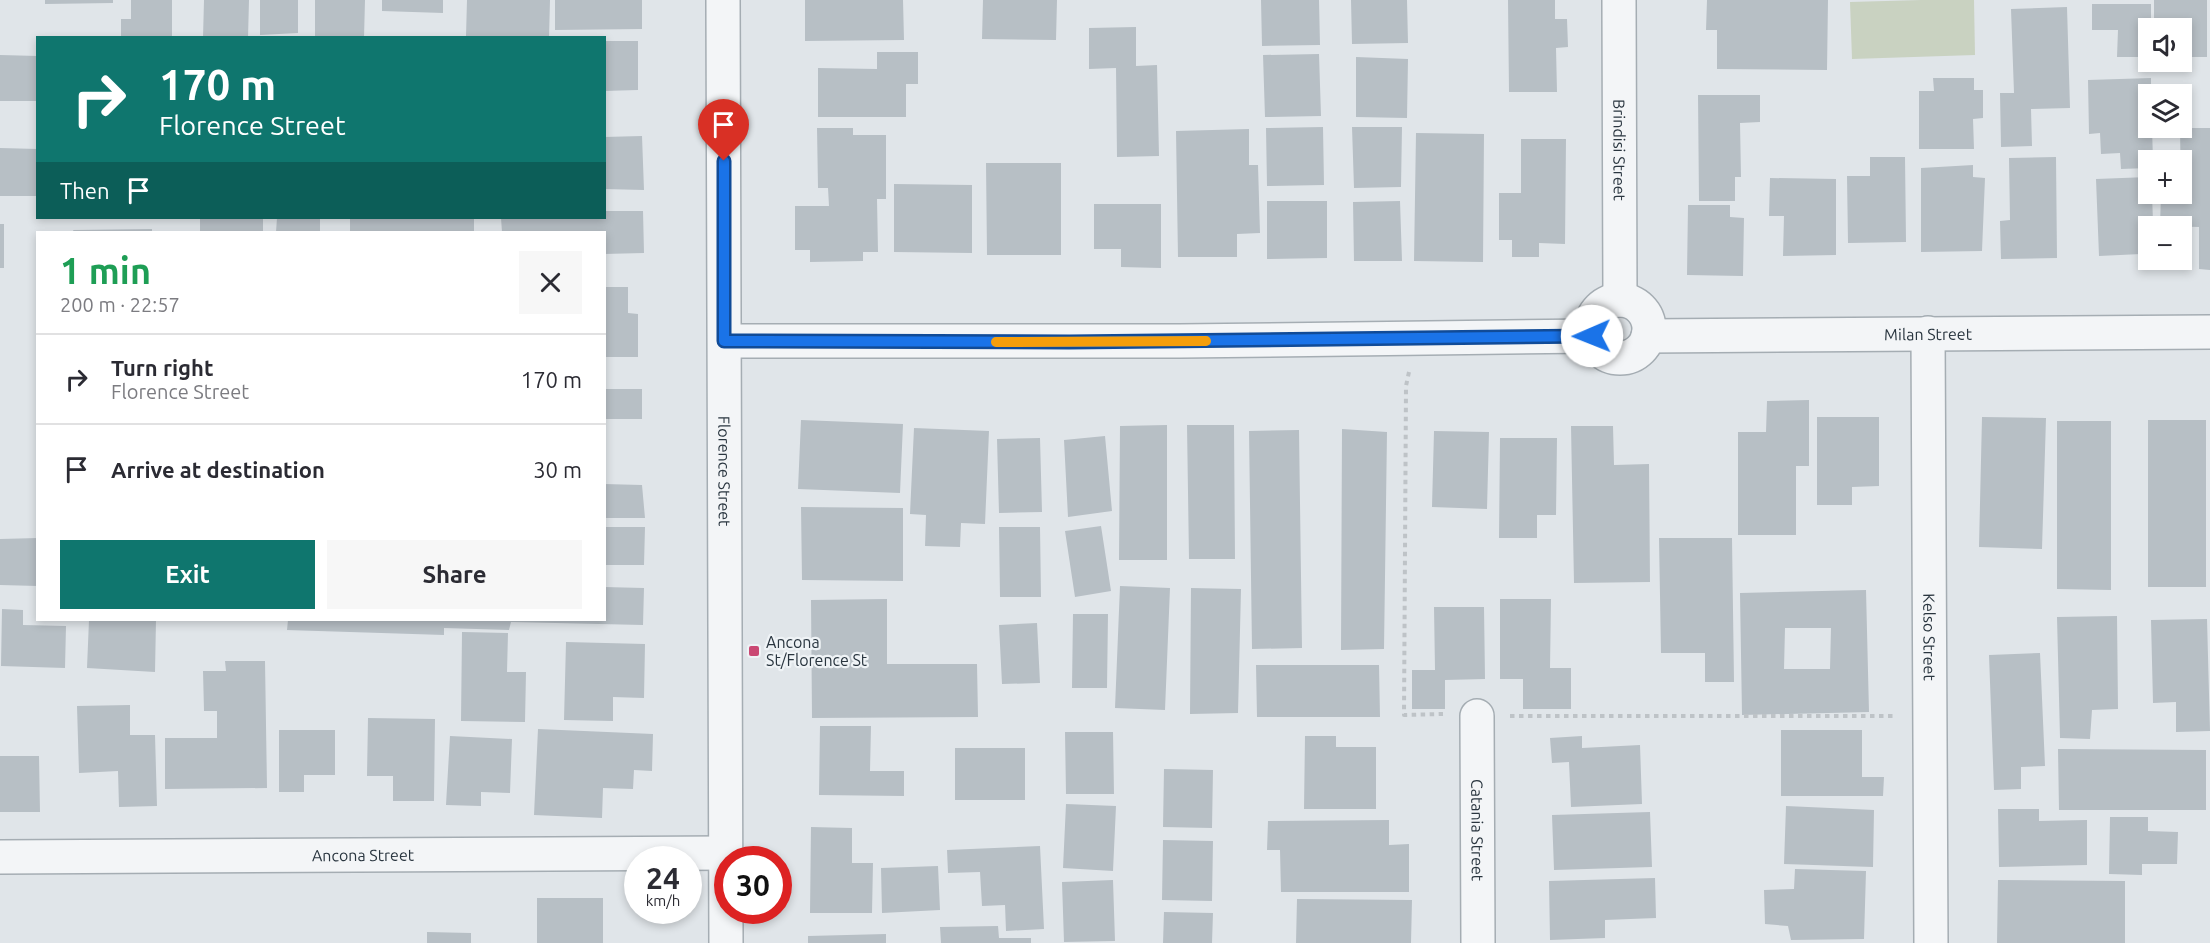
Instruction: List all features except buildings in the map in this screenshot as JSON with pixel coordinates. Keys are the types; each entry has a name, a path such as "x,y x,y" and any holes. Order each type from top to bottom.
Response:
{"street":[{"name":"Florence Street","path":"723,0 726,846"},
{"name":"Brindisi Street","path":"1619,0 1620,300"},
{"path":"1620,300 1629,301 1643,311 1649,327 1648,336 1638,352 1620,358 1611,357 1602,352 1592,336 1591,327 1597,311 1604,305 1620,300"},
{"name":"Kelso Street","path":"1928,333 1931,943"},
{"name":"Milan Street","path":"1648,336 2210,333"},
{"path":"724,341 1075,342 1592,336"},
{"name":"Catania Street","path":"1477,716 1478,943"},
{"name":"Ancona Street","path":"0,857 714,854"},
{"name":"Florence Street","path":"726,924 726,943"}],"path":[{"path":"1416,339 1406,386 1404,715 1930,716"}],"green space":[{"path":"1974,0 1975,55 1852,59 1850,2"}],"slow traffic":[{"path":"996,342 1206,341"}],"place":[{"name":"Ancona St/Florence St","path":"754,651"}],"route":[{"path":"724,161 724,341 1069,342 1592,336"}]}
